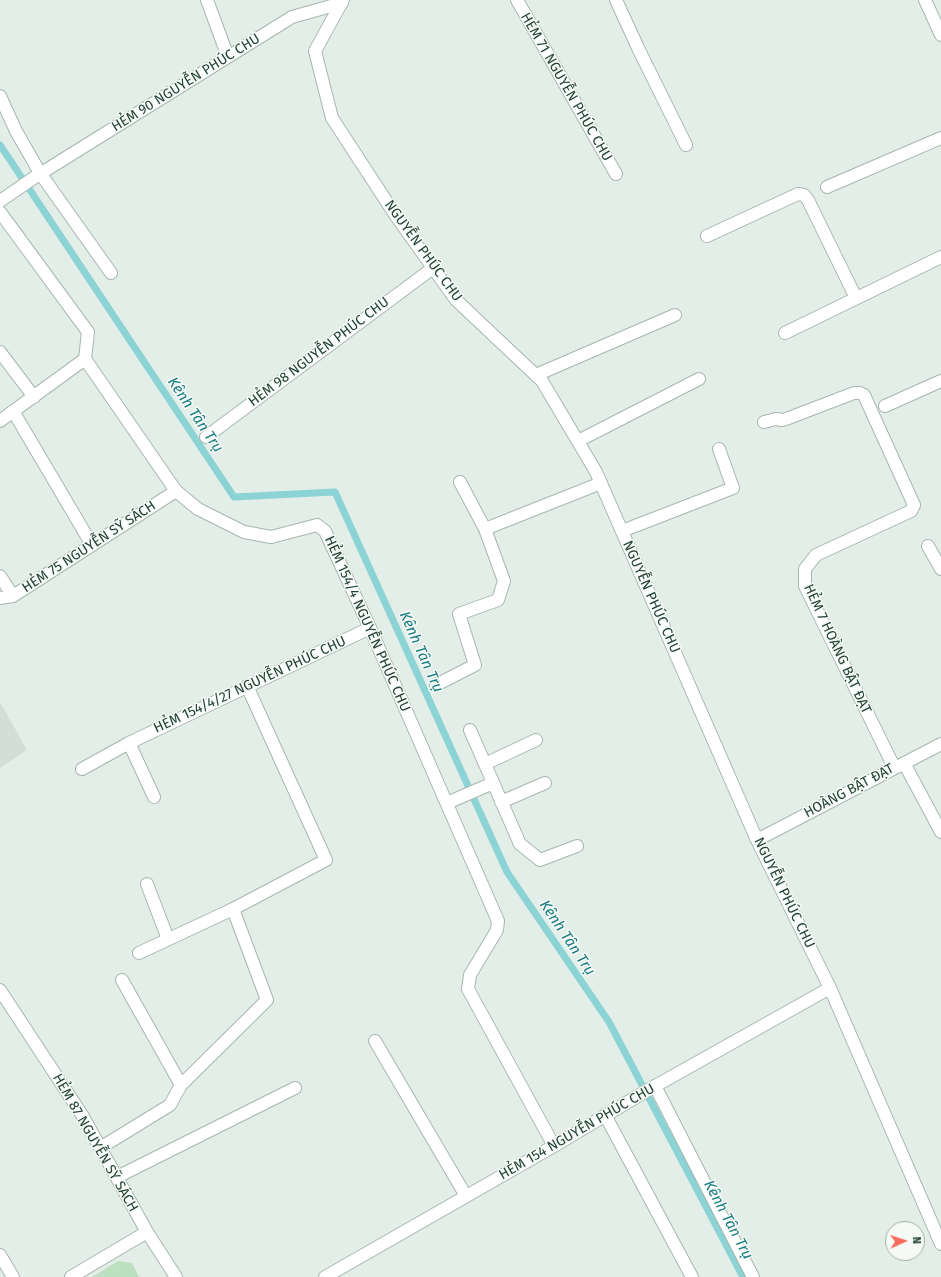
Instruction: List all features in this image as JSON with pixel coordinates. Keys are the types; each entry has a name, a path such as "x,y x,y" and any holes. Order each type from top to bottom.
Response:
{"street":[{"path":"207,0 228,57"},
{"name":"HẺM 71 NGUYỄN PHÚC CHU","path":"517,0 616,174"},
{"path":"616,0 686,145"},
{"path":"925,0 941,35"},
{"name":"HẺM 90 NGUYỄN PHÚC CHU","path":"0,201 38,175 292,17 343,2"},
{"name":"NGUYỄN PHÚC CHU","path":"343,2 315,51 332,118 396,216 456,300 542,381 601,483 757,840 830,988 941,1244"},
{"path":"0,96 38,175 112,273"},
{"path":"827,187 941,138"},
{"path":"706,236 798,194 804,195 856,298"},
{"path":"0,212 88,332 85,359 0,421"},
{"path":"785,333 941,257"},
{"name":"HẺM 98 NGUYỄN PHÚC CHU","path":"206,437 433,268"},
{"path":"536,375 675,315"},
{"path":"0,352 34,397"},
{"name":"HẺM 154/4 NGUYỄN PHÚC CHU","path":"85,359 176,491 198,509 244,532 272,537 317,525 325,530 370,628 498,921 497,930 470,975 468,989 554,1146"},
{"path":"578,441 699,379"},
{"path":"885,406 941,381"},
{"name":"HẺM 7 HOÀNG BẬT ĐẠT","path":"764,422 776,419 786,419 854,393 864,395 914,506 910,511 816,555 805,569 804,586 899,765"},
{"path":"13,412 92,545"},
{"path":"622,531 733,488 719,449"},
{"path":"436,685 475,665 459,614 498,600 504,581 485,529 460,482"},
{"path":"485,529 601,483"},
{"name":"HẺM 75 NGUYỄN SỸ SÁCH","path":"0,598 13,596 176,491"},
{"path":"928,546 941,569"},
{"path":"0,576 13,596"},
{"name":"HẺM 154/4/27 NGUYỄN PHÚC CHU","path":"82,769 129,743 370,628"},
{"path":"139,953 233,909 326,860 248,686"},
{"path":"470,730 485,764 489,785 501,802 520,844 540,860 577,846"},
{"path":"485,764 536,740"},
{"path":"129,743 154,797"},
{"name":"HOÀNG BẬT ĐẠT","path":"757,840 941,744"},
{"path":"899,765 941,832"},
{"path":"501,802 545,783"},
{"path":"446,803 489,785"},
{"path":"147,884 168,939"},
{"path":"100,1148 170,1105 181,1085 267,1000 233,909"},
{"path":"122,980 181,1085"},
{"name":"HẺM 154 NGUYỄN PHÚC CHU","path":"325,1277 652,1088 830,988"},
{"name":"HẺM 87 NGUYỄN SỸ SÁCH","path":"0,990 82,1115 147,1232 176,1277"},
{"path":"375,1042 466,1196"},
{"path":"117,1178 295,1088"},
{"path":"652,1088 753,1277"},
{"path":"605,1115 692,1277"},
{"path":"71,1277 147,1232"},
{"path":"0,1255 13,1277"}],"shaded area":[{"path":"0,702 27,750 0,768"}],"green space":[{"path":"118,1261 132,1263 139,1277 92,1277"}],"waterway":[{"name":"Kênh Tân Trụ","path":"0,145 234,497 335,492 507,872 609,1022 743,1277"}]}
